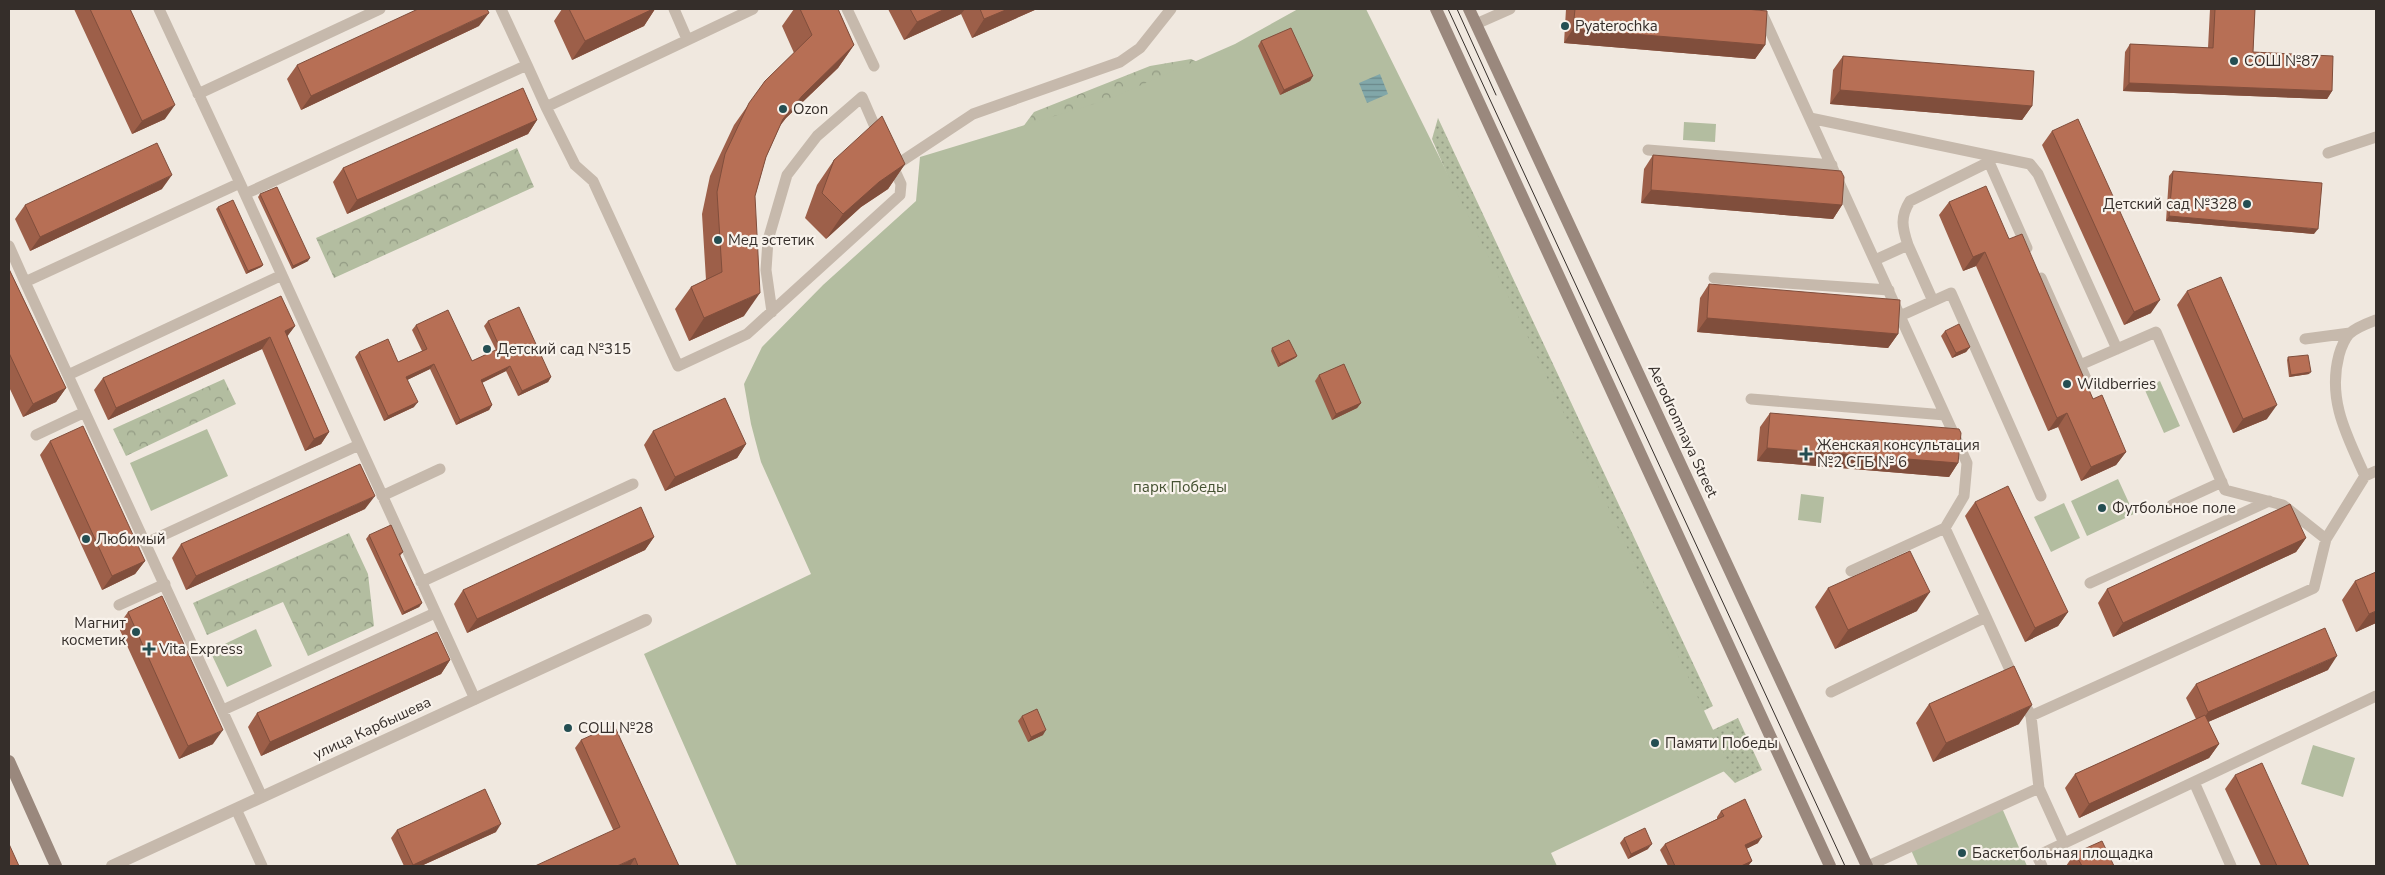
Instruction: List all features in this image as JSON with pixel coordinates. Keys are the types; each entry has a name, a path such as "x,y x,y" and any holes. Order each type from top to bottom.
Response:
{"main road":[{"path":"1436,9 1830,866"},
{"name":"Aerodromnaya Street","path":"1469,9 1868,866"},
{"path":"9,760 56,866"}],"street":[{"name":"улица Карбышева","path":"112,866 128,863 236,809 646,620"}],"lane":[{"path":"159,9 475,699"},
{"path":"198,94 380,9"},
{"path":"501,9 575,165 593,181 678,366 747,334 772,312 900,195 901,184 862,97 817,136 787,175 773,217 768,240 766,270 772,312"},
{"path":"674,9 687,39"},
{"path":"546,107 752,9"},
{"path":"847,9 874,66"},
{"path":"893,167 973,114 1120,62 1140,48 1171,9"},
{"path":"1476,24 1510,9"},
{"path":"1760,9 1967,463 1964,496 1945,528 1851,571"},
{"path":"25,282 527,66"},
{"path":"1810,118 1987,158 2030,164 2038,174 2117,349"},
{"path":"2328,153 2376,137"},
{"path":"1648,150 1832,165"},
{"path":"1933,301 1908,245 1902,226 1903,212 1910,201 1987,158"},
{"path":"1987,158 2087,381"},
{"path":"1875,260 1908,245"},
{"path":"9,246 262,797"},
{"path":"68,375 282,276"},
{"path":"1714,278 1888,290"},
{"path":"1900,316 1951,293 2041,496"},
{"path":"2305,339 2350,333 2376,320"},
{"path":"2080,365 2156,332 2225,490 2283,504 2326,540"},
{"path":"2350,333 2344,342 2336,368 2334,394 2343,428 2365,476"},
{"path":"1751,399 1945,415"},
{"path":"36,435 85,412"},
{"path":"146,543 359,445"},
{"path":"382,496 440,469"},
{"path":"2031,716 2314,588 2326,540 2365,476 2376,471"},
{"path":"2172,505 2222,482"},
{"path":"421,582 633,484"},
{"path":"2090,583 2269,501"},
{"path":"1945,528 2031,716 2039,788 2064,843"},
{"path":"119,605 165,584"},
{"path":"223,710 435,613"},
{"path":"1831,692 1986,617"},
{"path":"2042,866 2037,856 2376,696"},
{"path":"2194,782 2231,866"},
{"path":"1868,866 2039,788"},
{"path":"236,809 262,866"}],"green space":[{"name":"парк Победы","path":"1298,9 1366,9 1518,316 1731,768 1551,853 1557,866 737,866 644,654 811,574 761,462 751,424 744,384 762,347 823,285 916,201 920,157 1107,100 1235,44"},
{"path":"1191,59 1210,68 1008,147 1034,112 1150,66"},
{"path":"1438,118 1713,706 1682,722 1432,139"},
{"path":"1684,122 1716,124 1715,142 1683,140"},
{"path":"517,148 534,187 334,278 316,238"},
{"path":"224,379 236,404 126,456 113,429"},
{"path":"2160,381 2180,426 2164,433 2144,388"},
{"path":"207,429 228,476 151,511 130,463"},
{"name":"Футбольное поле","path":"2118,479 2134,514 2087,536 2071,501"},
{"path":"1801,494 1824,497 1821,523 1798,520"},
{"path":"2064,503 2080,538 2051,552 2034,517"},
{"path":"349,533 368,574 374,626 308,656 283,602 207,635 193,603"},
{"path":"256,629 272,666 227,687 210,651"},
{"path":"1738,718 1762,770 1735,783 1697,744 1698,737"},
{"path":"2313,745 2355,758 2343,797 2301,784"},
{"path":"2002,808 2027,866 1918,866 1911,850"}],"water":[{"path":"1380,74 1388,94 1367,103 1359,83"}],"building":[{"path":"90,9 130,9 175,105 142,121"},
{"path":"418,9 487,9 489,13 311,96 297,65"},
{"path":"569,9 653,9 585,41"},
{"path":"800,9 838,9 854,45 802,96 783,119 766,157 755,196 760,293 704,318 691,287 722,272 717,192 725,154 749,103 765,81 812,35"},
{"path":"910,9 945,9 917,22"},
{"path":"980,9 1008,9 984,19"},
{"path":"1575,9 1746,9 1767,11 1765,45 1573,29"},
{"path":"2215,9 2255,9 2253,52 2333,56 2332,91 2129,83 2130,44 2213,48"},
{"path":"1291,28 1313,76 1284,90 1261,41"},
{"path":"1843,56 2034,71 2032,106 1840,90"},
{"path":"523,88 537,120 357,200 343,168"},
{"path":"882,116 905,164 879,182 843,214 822,193 834,160"},
{"path":"2078,119 2160,300 2134,312 2052,131"},
{"path":"157,143 172,175 40,237 25,205"},
{"path":"1653,155 1841,171 1844,177 1842,205 1651,190"},
{"path":"2173,171 2322,183 2318,229 2169,216"},
{"path":"1986,186 2009,239 2022,234 2093,399 2102,395 2126,452 2091,467 2067,413 2057,418 1985,252 1973,257 1949,202"},
{"path":"277,187 310,258 293,266 260,194"},
{"path":"233,200 263,265 248,271 218,207"},
{"path":"9,269 66,388 33,404 9,353"},
{"path":"2221,277 2277,405 2243,419 2187,291"},
{"path":"1709,284 1900,300 1898,334 1707,318"},
{"path":"281,296 295,326 285,331 329,432 314,439 270,337 116,408 103,378"},
{"path":"519,307 551,377 522,391 510,366 481,380 492,405 460,420 434,364 406,377 418,402 388,416 359,352 388,339 398,362 427,349 416,325 448,310 472,361 500,348 488,321"},
{"path":"1959,324 1970,347 1956,353 1945,331"},
{"path":"1289,340 1297,356 1280,364 1272,348"},
{"path":"2308,355 2311,372 2291,375 2288,357"},
{"path":"1344,364 1361,403 1336,414 1319,375"},
{"path":"725,398 746,444 675,477 653,431"},
{"path":"1770,413 1959,429 1961,433 1958,463 1767,448"},
{"path":"83,426 145,561 112,576 50,441"},
{"path":"360,464 375,496 196,576 181,544"},
{"path":"2008,486 2068,612 2035,628 1975,502"},
{"path":"2290,504 2306,538 2123,623 2107,589"},
{"path":"641,507 654,537 477,619 463,590"},
{"path":"391,525 403,552 399,554 422,603 404,612 369,535"},
{"path":"1910,551 1930,592 1848,630 1828,588"},
{"path":"2376,572 2376,611 2369,614 2355,581"},
{"path":"162,596 223,730 188,746 128,612"},
{"path":"2325,628 2337,656 2208,712 2196,684"},
{"path":"437,632 450,660 270,742 257,713"},
{"path":"2014,666 2032,705 1946,743 1929,704"},
{"path":"1037,709 1046,730 1031,737 1022,716"},
{"path":"2205,715 2219,744 2089,804 2075,774"},
{"path":"614,725 679,866 638,866 635,858 617,866 535,866 620,827 581,740"},
{"path":"2262,763 2309,866 2277,866 2235,775"},
{"path":"485,789 501,824 413,865 397,830"},
{"path":"1745,799 1762,837 1745,845 1752,861 1741,866 1675,866 1665,844 1724,816 1721,811"},
{"path":"1645,828 1652,844 1631,854 1624,838"},
{"path":"2102,841 2114,866 2082,866 2075,853"},
{"path":"9,844 19,866 9,866"}],"tram line":[{"path":"1448,9 1845,866"},
{"path":"1457,9 1496,95"}],"place":[{"name":"Pyaterochka","path":"1565,26"},
{"name":"СОШ №87","path":"2234,61"},
{"name":"Ozon","path":"783,109"},
{"name":"Детский сад №328","path":"2247,204"},
{"name":"Мед эстетик","path":"718,240"},
{"name":"Детский сад №315","path":"487,349"},
{"name":"Wildberries","path":"2067,384"},
{"name":"Женская консультация №2 СГБ № 6","path":"1806,454"},
{"name":"Футбольное поле","path":"2102,508"},
{"name":"Любимый","path":"86,539"},
{"name":"Магнит косметик","path":"136,632"},
{"name":"Vita Express","path":"149,649"},
{"name":"СОШ №28","path":"568,728"},
{"name":"Памяти Победы","path":"1655,743"},
{"name":"Баскетбольная площадка","path":"1962,853"}]}
